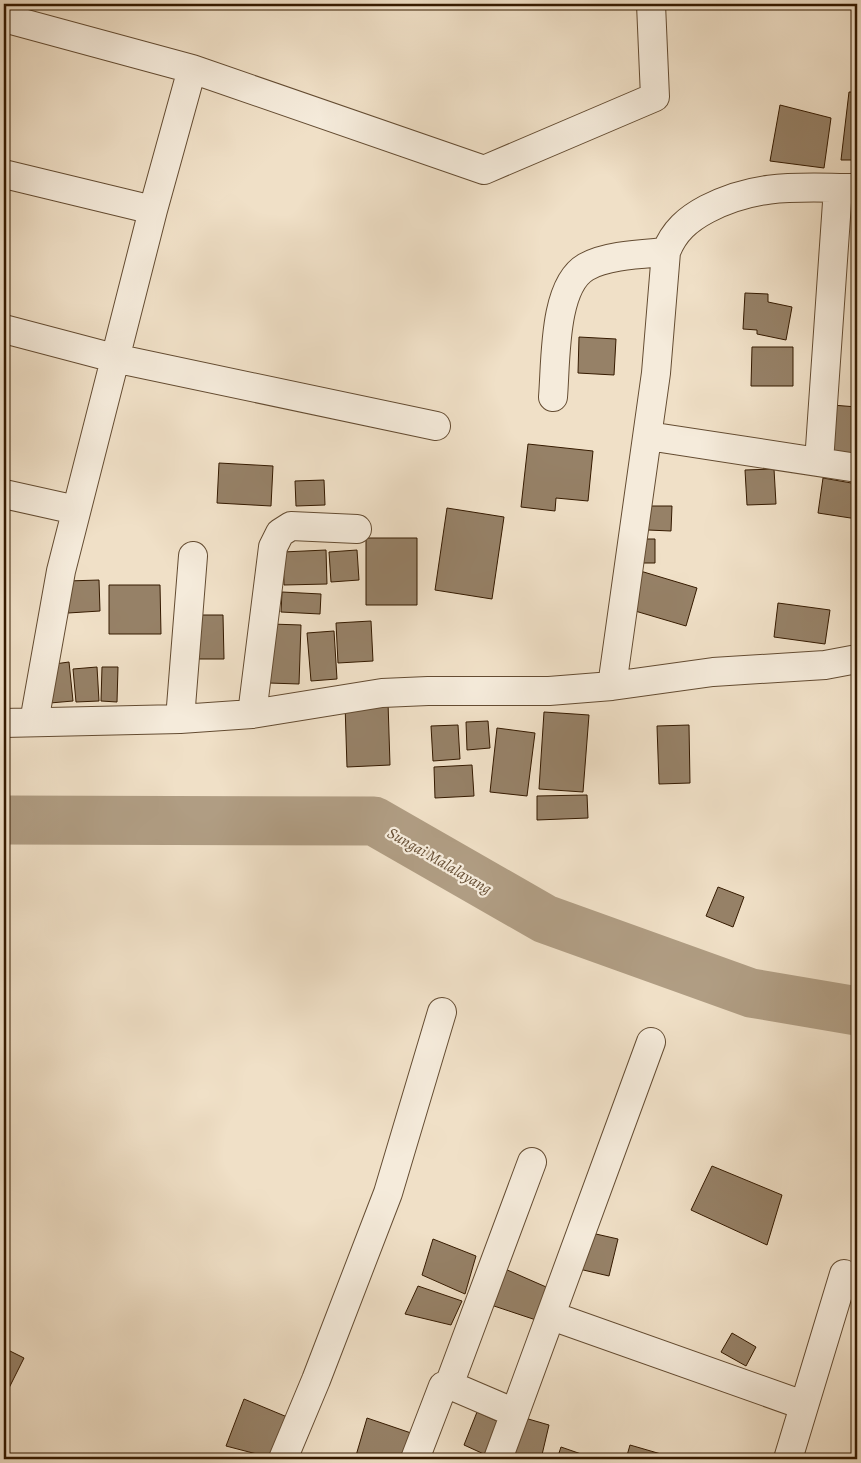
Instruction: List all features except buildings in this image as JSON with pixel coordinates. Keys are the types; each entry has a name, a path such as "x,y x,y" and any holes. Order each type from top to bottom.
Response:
{"street":[{"path":"4,18 192,69 484,170 655,97 651,4"},
{"path":"34,722 61,571 114,358 192,69"},
{"path":"4,174 153,210"},
{"path":"612,686 648,436 661,324 666,252 672,238 682,226 698,214 723,201 752,191 772,188 847,188 819,462"},
{"path":"553,397 561,307 570,284 586,267 606,260 666,252"},
{"path":"4,330 114,358 436,426"},
{"path":"648,436 857,468"},
{"path":"4,494 76,510"},
{"path":"252,714 274,547 280,533 291,526 357,528"},
{"path":"180,719 193,556"},
{"path":"4,723 180,719 252,714 382,693 428,691 549,692 612,686 714,672 825,665 857,659"},
{"path":"283,1459 316,1380 388,1193 442,1012"},
{"path":"498,1459 552,1316 587,1212 651,1042"},
{"path":"449,1385 532,1162"},
{"path":"788,1459 844,1274"},
{"path":"552,1316 803,1405"},
{"path":"415,1459 441,1388 449,1385 515,1414"}],"waterway":[{"name":"Sungai Malalayang","path":"4,820 374,821 545,919 751,993 857,1011"}]}
